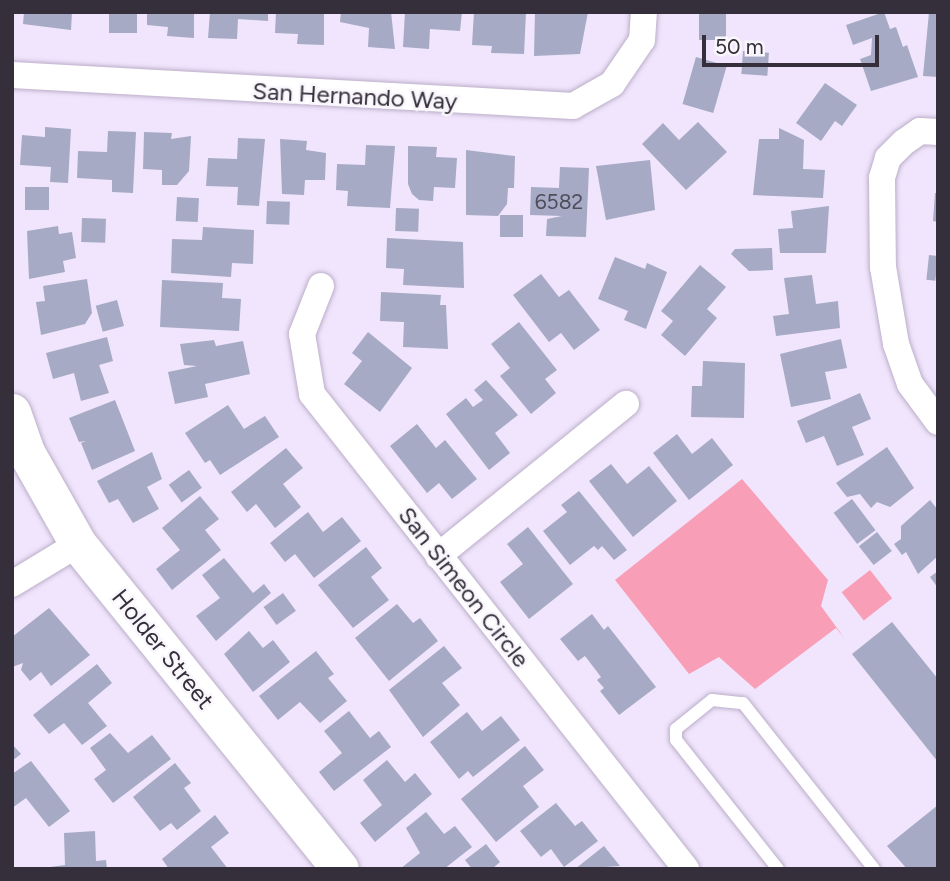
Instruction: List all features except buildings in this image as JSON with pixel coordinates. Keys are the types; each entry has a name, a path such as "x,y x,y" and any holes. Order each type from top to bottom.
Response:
{"street":[{"name":"San Hernando Way","path":"12,75 573,106 612,84 642,40 644,12"},
{"path":"938,132 920,131 904,142 888,158 882,178 883,267 895,344 910,384 938,422"},
{"name":"San Simeon Circle","path":"321,286 302,334 312,394 686,869"},
{"path":"438,556 626,404"},
{"name":"Holder Street","path":"12,412 26,452 78,544 340,869"},
{"path":"12,584 78,544"}],"lane":[{"path":"778,869 676,740 676,729 712,700 743,702 874,869"}],"shaded area":[{"path":"742,479 828,580 821,606 845,639 836,628 755,689 719,657 689,674 615,580"},
{"path":"870,570 892,598 864,621 842,592"}]}
